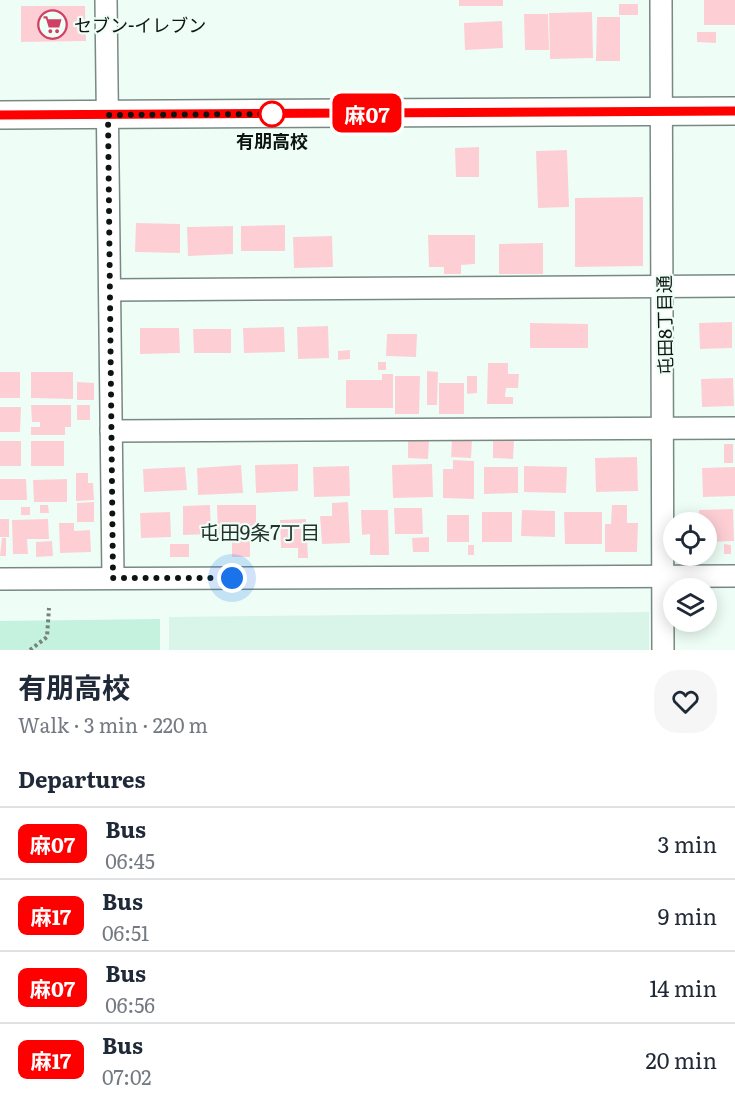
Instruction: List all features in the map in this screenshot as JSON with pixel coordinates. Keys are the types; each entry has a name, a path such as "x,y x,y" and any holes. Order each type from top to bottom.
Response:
{"street":[{"path":"106,0 113,578"},
{"name":"屯田8丁目通","path":"662,0 663,650"},
{"path":"0,115 735,111"},
{"path":"110,290 735,286"},
{"path":"111,431 735,428"},
{"path":"0,579 735,576"}],"path":[{"path":"30,650 47,637 49,608"}],"shaded area":[{"path":"649,612 649,650 169,650 169,617"},
{"path":"160,619 160,650 0,650 0,621"}],"building":[{"path":"459,0 503,0 503,6 459,6"},
{"path":"704,0 735,0 735,25 704,25"},
{"path":"619,4 638,4 638,15 619,15"},
{"name":"セブン-イレブン","path":"21,6 85,6 86,41 21,42"},
{"path":"592,12 593,58 550,59 549,13"},
{"path":"524,14 548,14 549,50 525,50"},
{"path":"597,17 620,17 620,61 596,61"},
{"path":"502,21 503,48 465,50 464,23"},
{"path":"697,32 716,32 716,43 697,42"},
{"path":"479,147 479,177 456,177 455,148"},
{"path":"567,150 569,207 538,208 536,151"},
{"path":"643,197 643,266 575,267 575,198"},
{"path":"136,223 180,224 180,253 135,252"},
{"path":"285,225 285,251 241,251 241,226"},
{"path":"233,226 233,254 188,256 187,227"},
{"path":"428,235 475,235 475,264 461,265 461,274 444,274 444,267 429,267"},
{"path":"332,236 333,267 294,268 293,237"},
{"path":"543,243 543,274 499,274 499,244"},
{"path":"732,322 732,348 700,349 699,323"},
{"path":"530,323 588,324 588,348 530,348"},
{"path":"328,326 329,358 298,359 297,327"},
{"path":"284,327 285,352 244,353 243,328"},
{"path":"140,328 179,328 180,353 140,354"},
{"path":"193,329 231,329 231,353 194,353"},
{"path":"387,334 417,334 416,357 386,356"},
{"path":"350,350 350,359 338,360 338,351"},
{"path":"378,362 386,362 386,370 378,370"},
{"path":"488,363 508,363 508,374 519,374 518,388 506,388 505,397 513,397 513,404 487,404"},
{"path":"427,371 438,372 437,405 427,405"},
{"path":"0,372 20,372 20,398 0,398"},
{"path":"31,372 73,372 73,399 31,398"},
{"path":"382,374 393,374 393,408 346,408 346,380 382,380"},
{"path":"395,376 420,376 419,414 395,414"},
{"path":"467,376 477,376 477,393 467,394"},
{"path":"733,378 734,406 702,407 701,379"},
{"path":"77,382 94,383 94,400 77,400"},
{"path":"439,383 464,383 464,414 439,414"},
{"path":"31,405 71,405 71,427 65,427 65,435 31,435 31,427 40,427 40,422 32,422"},
{"path":"77,405 90,405 90,420 77,420"},
{"path":"0,407 21,407 20,432 0,432"},
{"path":"452,439 472,439 471,458 451,457"},
{"path":"408,440 429,441 428,459 408,458"},
{"path":"0,441 21,441 21,466 0,466"},
{"path":"31,441 64,441 64,466 31,466"},
{"path":"493,441 514,441 513,459 493,458"},
{"path":"724,444 733,444 733,463 724,463"},
{"path":"637,457 638,491 596,492 595,458"},
{"path":"453,460 474,461 474,499 443,498 443,469 453,469"},
{"path":"298,464 298,491 256,493 255,465"},
{"path":"432,464 433,497 393,498 392,465"},
{"path":"241,465 243,493 198,495 197,468"},
{"path":"349,466 350,496 314,497 313,467"},
{"path":"524,466 567,467 566,493 524,492"},
{"path":"185,467 187,490 144,492 143,469"},
{"path":"484,467 518,467 518,493 484,494"},
{"path":"735,467 735,496 703,497 702,468"},
{"path":"76,473 88,473 88,483 93,483 94,500 76,501"},
{"path":"0,479 26,479 27,500 0,500"},
{"path":"67,479 67,502 34,502 33,480"},
{"path":"94,502 94,522 77,522 77,503"},
{"path":"348,502 350,543 322,544 320,516 332,516 332,503"},
{"path":"40,505 48,505 49,513 40,513"},
{"path":"210,505 211,534 183,535 183,506"},
{"path":"217,505 256,505 256,535 218,535"},
{"path":"612,505 627,505 627,523 638,523 637,552 605,552 605,524 611,524"},
{"path":"21,507 30,507 30,515 21,515"},
{"path":"394,508 422,508 423,534 395,534"},
{"path":"733,509 734,541 717,542 717,512 699,512 699,510"},
{"path":"361,510 388,510 389,555 370,555 370,534 362,535"},
{"path":"522,510 555,511 555,537 521,536"},
{"path":"170,512 171,537 141,538 140,513"},
{"path":"482,512 512,512 512,542 482,542"},
{"path":"564,512 602,512 602,544 565,544"},
{"path":"447,515 469,515 469,542 447,542"},
{"path":"0,519 9,519 9,537 0,537"},
{"path":"48,519 49,539 27,539 28,554 13,554 12,520"},
{"path":"306,519 308,558 298,558 298,548 281,548 280,520"},
{"path":"59,523 74,523 74,531 90,530 91,552 60,553"},
{"path":"429,537 429,552 413,552 412,538"},
{"path":"2,538 6,538 6,556 0,556"},
{"path":"232,539 250,539 250,557 232,557"},
{"path":"52,541 53,556 36,557 36,542"},
{"path":"170,544 189,544 189,557 170,557"},
{"path":"724,544 731,545 731,554 724,554"},
{"path":"468,545 474,545 474,555 468,555"}],"bus line":[{"name":"麻07","path":"0,115 735,111"}],"place":[{"name":"セブン-イレブン","path":"53,24"},
{"name":"有朋高校","path":"272,114"}],"district":[{"name":"屯田9条7丁目","path":"260,531"}],"route":[{"path":"232,578 113,578 108,115 272,114"}]}
